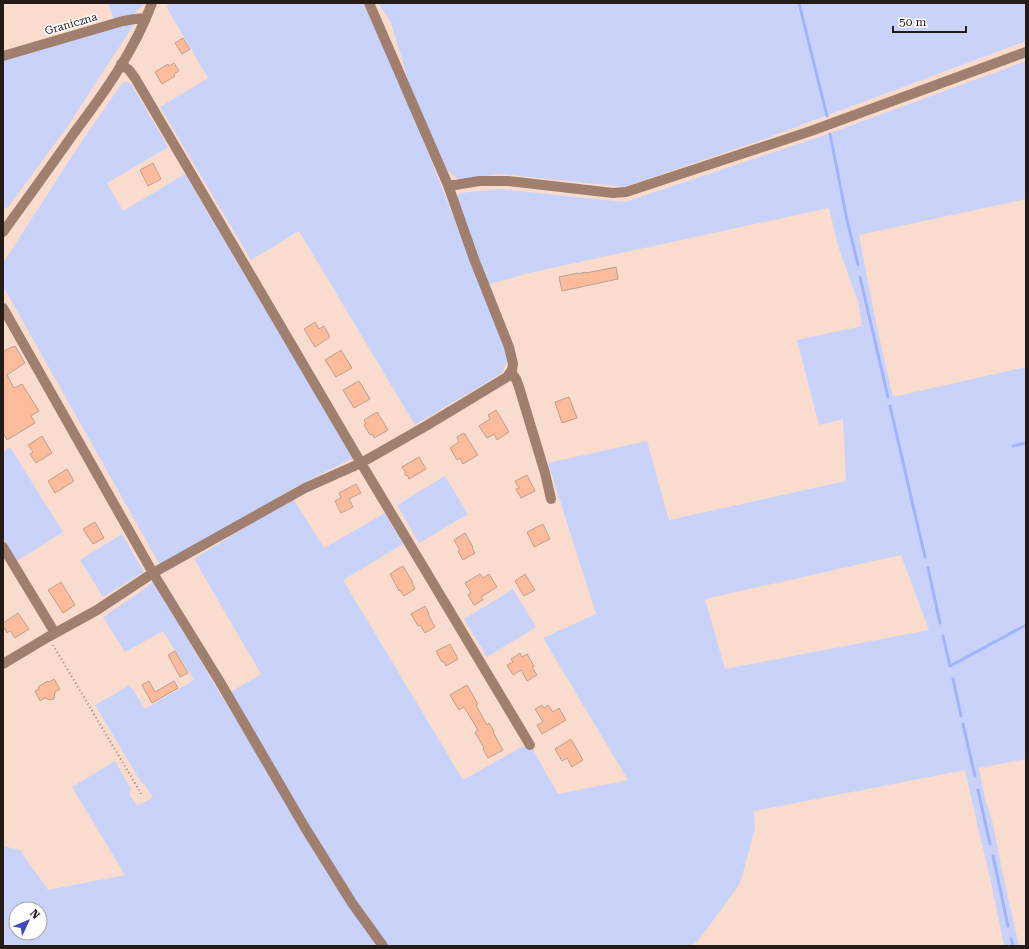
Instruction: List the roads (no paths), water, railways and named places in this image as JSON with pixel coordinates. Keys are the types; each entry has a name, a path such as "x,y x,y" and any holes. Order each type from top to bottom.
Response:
{"street":[{"path":"3,232 100,98 134,42 152,3"},
{"path":"3,664 97,610 153,573 305,488 361,463 492,387 507,377 511,372 513,364 510,347 474,259 448,185 369,3"},
{"name":"Graniczna","path":"3,56 123,21 146,18"},
{"path":"448,185 479,181 508,181 613,193 626,192 811,132 1026,52"},
{"path":"121,64 129,70 139,84 361,463 530,745"},
{"path":"3,308 153,573 352,903 383,946"},
{"path":"511,372 519,386 545,473 551,499"},
{"path":"3,547 52,635"}],"waterway":[{"path":"799,3 827,116"},
{"path":"830,134 847,220 858,265"},
{"path":"860,277 888,397"},
{"path":"890,406 925,557"},
{"path":"1013,446 1026,443"},
{"path":"928,568 940,623"},
{"path":"943,636 950,666 1026,625"},
{"path":"953,679 961,716"},
{"path":"963,724 975,776"},
{"path":"978,790 990,844"},
{"path":"993,856 1008,926"},
{"path":"1011,939 1013,946"}]}
